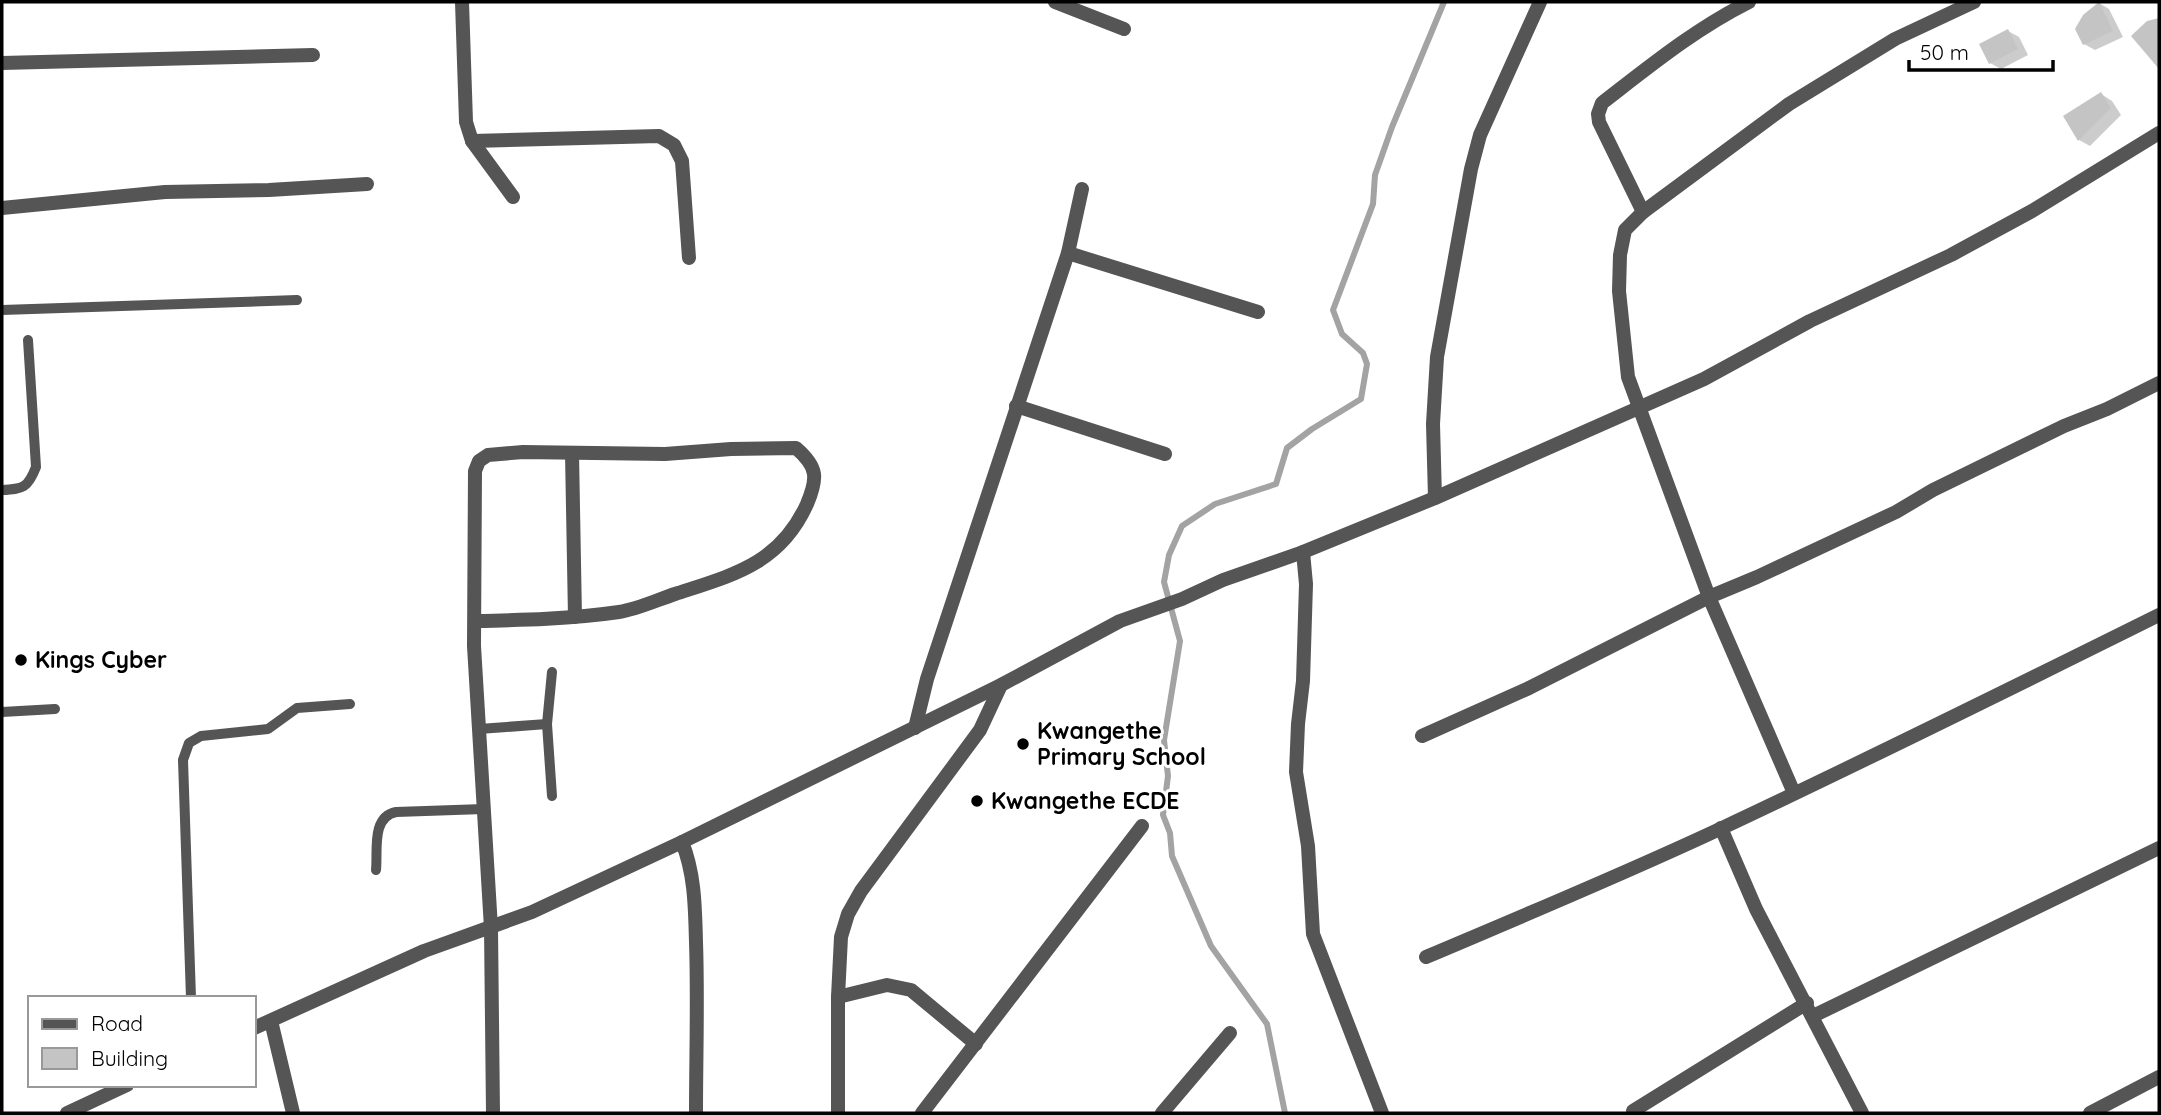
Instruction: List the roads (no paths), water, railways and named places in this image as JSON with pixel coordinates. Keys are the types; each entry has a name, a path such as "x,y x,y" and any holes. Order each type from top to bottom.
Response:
{"street":[{"path":"462,2 466,122 472,141 513,197"},
{"path":"1055,2 1125,29"},
{"path":"1435,498 1433,424 1437,357 1471,169 1480,135 1540,2"},
{"path":"1643,212 1599,122 1598,114 1602,103 1677,45 1724,14 1749,2"},
{"path":"1794,793 1709,597 1638,409 1628,377 1623,346 1619,291 1620,255 1626,230 1643,212 1789,104 1895,39 1974,2"},
{"path":"2,63 313,55"},
{"path":"256,1027 424,951 532,912 682,842 1001,685 1120,621 1303,552 1435,498 1704,379 1822,315 1951,255 2032,211 2159,133"},
{"path":"472,141 659,136 674,145 682,161 690,258"},
{"path":"2,208 165,192 269,190 367,184"},
{"path":"915,728 927,679 1068,253 1083,189"},
{"path":"1068,253 1258,313"},
{"path":"1423,736 1529,688 1709,597 1896,512 1933,490 2159,383"},
{"path":"1016,406 1165,454"},
{"path":"475,621 575,617 622,612 755,565 776,549 799,520 811,494 815,474 811,461 796,448 665,454 523,452 488,455 479,461 475,471 475,621 478,729 491,928 493,1113"},
{"path":"572,453 575,617"},
{"path":"1303,552 1306,584 1304,681 1298,724 1296,772 1308,846 1312,934 1382,1113"},
{"path":"1426,957 1721,828 2159,615"},
{"path":"838,1113 841,937 848,914 861,891 980,730 1001,685"},
{"path":"922,1113 1142,826"},
{"path":"1721,828 1756,909 1862,1113"},
{"path":"682,842 690,860 694,888 698,1000 696,1113"},
{"path":"1633,1111 1810,1009 2159,848"},
{"path":"838,997 887,985 911,990 976,1044"},
{"path":"271,1021 293,1113"},
{"path":"1162,1113 1230,1032"},
{"path":"2090,1113 2159,1077"},
{"path":"67,1113 122,1087"},
{"path":"102,1096 104,1113"}],"lane":[{"path":"2,310 297,300"},
{"path":"2,490 21,489 31,481 36,467 28,340"},
{"path":"552,672 547,724 552,796"},
{"path":"191,996 183,760 188,743 201,736 268,729 297,708 351,704"},
{"path":"2,712 55,709"},
{"path":"478,729 547,724"},
{"path":"376,870 379,825 386,815 396,812 484,809"}],"waterway":[{"path":"1285,1113 1267,1024 1211,946 1172,856 1170,833 1163,815 1168,776 1164,740 1180,641 1164,582 1169,555 1182,526 1215,504 1276,484 1287,448 1361,399 1367,364 1363,353 1342,334 1333,310 1373,204 1375,175 1392,127 1444,2"}],"place":[{"name":"Kings Cyber","path":"21,660"},
{"name":"Kwangethe Primary School","path":"1023,744"},
{"name":"Kwangethe ECDE","path":"977,801"}]}
